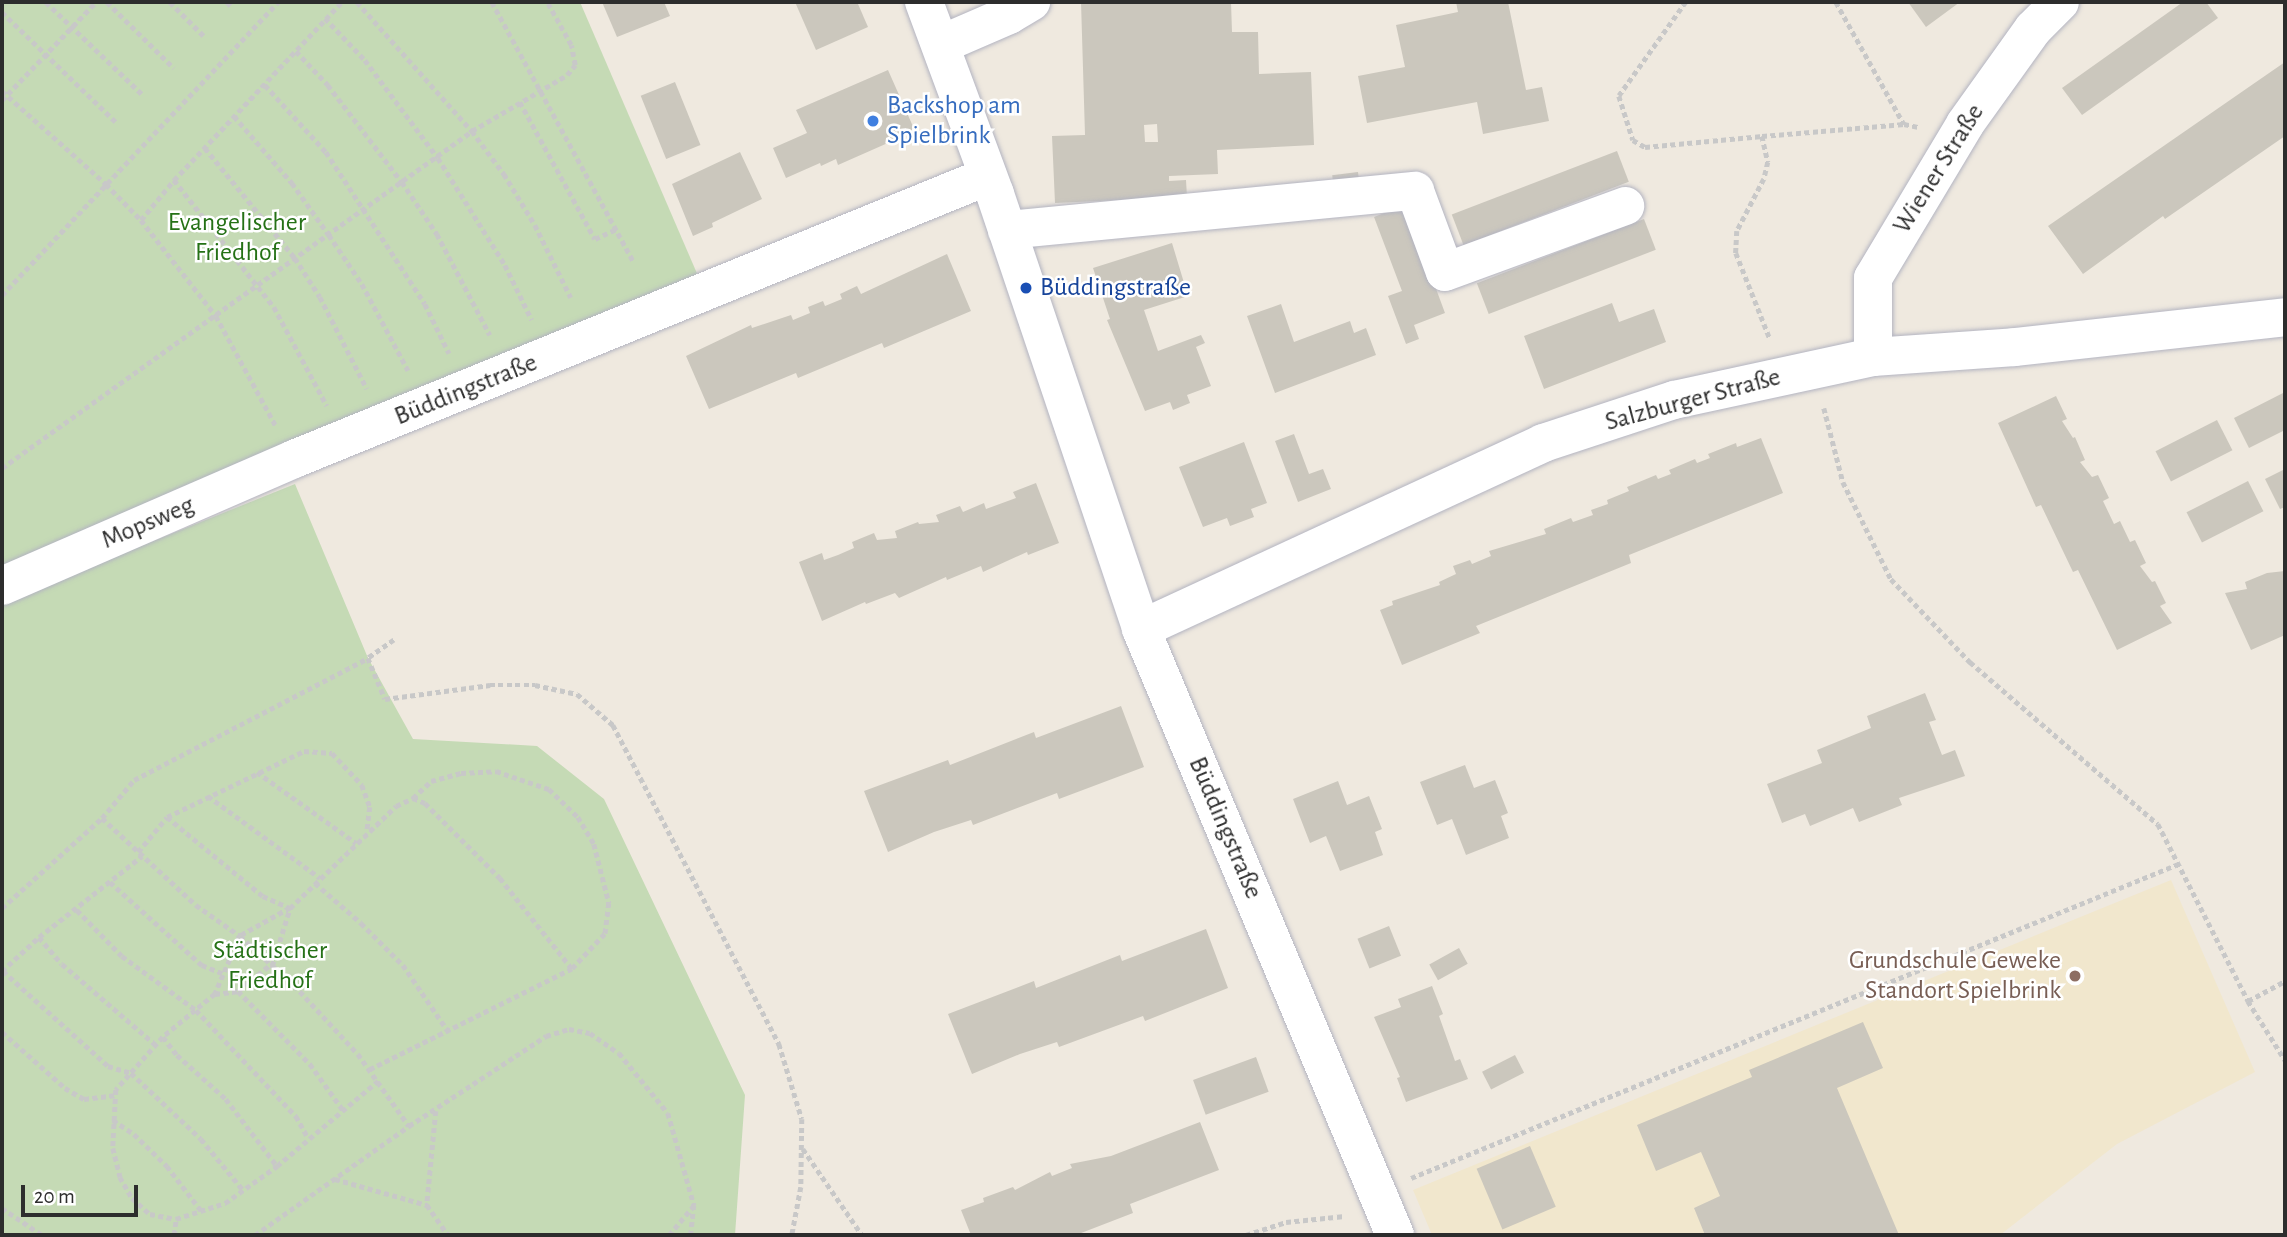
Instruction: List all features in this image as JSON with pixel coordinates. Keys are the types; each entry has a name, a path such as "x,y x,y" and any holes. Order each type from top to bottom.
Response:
{"street":[{"name":"Büddingstraße","path":"924,2 942,44 1007,230 1141,629 1386,1214"},
{"path":"942,44 1009,15 1031,2"},
{"name":"Wiener Straße","path":"1873,357 1873,278 1954,141 2033,29 2060,2"},
{"name":"Büddingstraße","path":"294,459 988,177"},
{"path":"1007,230 1415,191 1445,272 1625,206"},
{"name":"Salzburger Straße","path":"1141,629 1543,443 1674,400 1873,357 2015,347 2285,317"},
{"name":"Mopsweg","path":"2,586 294,459"}],"path":[{"path":"46,2 143,95"},
{"path":"96,2 3,96 106,184 141,220 216,316 294,459"},
{"path":"107,2 174,68"},
{"path":"170,2 204,36"},
{"path":"227,2 233,7"},
{"path":"2,295 278,2"},
{"path":"141,220 174,180 342,2"},
{"path":"357,2 472,131 535,225 571,298"},
{"path":"492,2 634,262"},
{"path":"2,468 364,208 438,158 472,131 567,75 575,65 571,45 548,2"},
{"path":"1686,2 1619,96 1633,140 1645,147 1904,124 1936,131 1954,141"},
{"path":"1836,2 1904,124"},
{"path":"2,12 118,124"},
{"path":"325,18 396,99 438,158 505,265 531,320"},
{"path":"296,51 328,85 402,182 437,234 490,335"},
{"path":"265,85 327,152 425,304 449,354"},
{"path":"520,102 595,239 616,229"},
{"path":"234,116 292,183 362,284 408,371"},
{"path":"1762,136 1768,162 1764,180 1737,231 1736,253 1800,373 1843,482 1891,579 1970,662 2158,824 2248,1001 2285,1060"},
{"path":"205,148 295,258 320,297 368,389"},
{"path":"174,180 274,307 327,407"},
{"path":"2,908 102,818 134,780 368,658 394,640"},
{"path":"368,658 385,699 490,685 535,685 577,694 613,725 779,1044 802,1119 801,1187 792,1235"},
{"path":"244,1191 201,1139 131,1073 107,1066 2,971 140,854 167,817 304,751 332,753 362,785 370,807 367,833"},
{"path":"369,1070 572,969 605,934 609,903 594,844 578,817 549,789 496,771 461,773 431,781 413,798 396,806 290,908 240,936 215,994 163,1037 116,1090 113,1148 120,1177 132,1198 150,1214 176,1219 203,1213 244,1191 378,1081"},
{"path":"257,772 356,844"},
{"path":"208,796 320,878"},
{"path":"413,798 425,803 500,878 572,969"},
{"path":"167,817 262,896 290,908"},
{"path":"102,818 196,905 240,936 322,1014 378,1081 409,1126"},
{"path":"1246,1235 1286,1222 1386,1214 2178,864"},
{"path":"110,882 202,965 223,974"},
{"path":"315,883 362,923 403,965 449,1031"},
{"path":"215,994 239,991 272,965 290,908"},
{"path":"77,910 122,956 196,1010 296,1116 308,1138"},
{"path":"39,937 62,964 156,1045"},
{"path":"2248,1001 2285,981"},
{"path":"239,991 310,1065 343,1110"},
{"path":"255,1235 409,1126 436,1111 546,1036 569,1029 590,1033 619,1053 668,1113 694,1205 691,1235"},
{"path":"2,1032 65,1088 84,1099 116,1095"},
{"path":"163,1037 177,1055 226,1099 276,1166"},
{"path":"427,1205 436,1111"},
{"path":"113,1120 134,1134 167,1166 203,1213"},
{"path":"802,1147 862,1235"},
{"path":"335,1179 427,1205 448,1235"},
{"path":"669,1235 694,1205"},
{"path":"2,1208 42,1235"},
{"path":"174,1235 176,1219"}],"shaded area":[{"name":"Grundschule Geweke Standort Spielbrink","path":"2171,880 2255,1072 2117,1144 2000,1235 1432,1235 1413,1190"}],"green space":[{"name":"Evangelischer Friedhof","path":"2,2 580,2 705,292 2,588"},
{"name":"Städtischer Friedhof","path":"295,484 368,658 413,739 537,746 604,799 745,1095 735,1235 2,1235 2,602"}],"building":[{"path":"602,2 664,2 670,16 617,37"},
{"path":"795,2 853,2 858,4 868,27 816,50"},
{"path":"1081,2 1231,2 1232,32 1258,32 1259,74 1311,72 1314,145 1217,150 1218,174 1169,176 1169,181 1186,180 1187,197 1055,203 1052,136 1085,135","holes":["1157,124 1158,142 1145,142 1144,125"]},
{"path":"1456,2 1508,2 1526,90 1542,87 1549,121 1483,134 1477,102 1367,123 1358,76 1405,67 1396,25 1458,12"},
{"path":"1908,2 1960,2 1926,27"},
{"path":"2183,2 2206,2 2218,18 2082,115 2062,88"},
{"path":"2285,62 2285,136 2165,219 2163,216 2083,274 2048,226"},
{"path":"888,70 915,131 838,165 836,159 821,166 820,163 786,178 773,148 807,133 796,110"},
{"path":"675,82 700,145 666,159 641,96"},
{"path":"1617,151 1629,182 1464,245 1452,214"},
{"path":"740,152 762,199 712,223 713,227 693,236 672,184"},
{"path":"1358,172 1360,188 1334,191 1332,175"},
{"path":"1405,205 1445,313 1414,325 1419,339 1406,344 1388,296 1402,291 1374,217"},
{"path":"1644,219 1656,250 1489,314 1477,283"},
{"path":"1172,243 1188,296 1144,310 1158,351 1201,335 1205,343 1196,347 1211,386 1187,395 1190,403 1173,410 1170,402 1145,411 1107,320 1110,319 1093,268"},
{"path":"947,254 971,311 884,348 882,343 798,378 796,373 709,409 686,356 751,325 752,328 791,315 793,320 810,313 808,307 823,301 825,306 842,299 840,294 857,286 861,294"},
{"path":"1612,303 1619,322 1654,309 1666,342 1544,389 1524,336"},
{"path":"1281,304 1294,342 1350,321 1354,333 1366,328 1376,355 1275,393 1247,316"},
{"path":"2285,392 2285,430 2249,448 2234,418"},
{"path":"2056,396 2067,419 2062,421 2073,438 2075,437 2085,460 2080,462 2092,477 2098,475 2109,498 2103,501 2114,524 2120,521 2130,542 2135,540 2146,563 2140,566 2152,582 2155,581 2166,603 2160,606 2172,623 2117,650 2078,570 2073,572 2041,505 2036,507 1998,423"},
{"path":"2217,420 2232,450 2171,482 2156,451"},
{"path":"1294,434 1309,474 1323,469 1331,489 1298,502 1275,441"},
{"path":"1761,438 1783,493 1629,555 1631,563 1476,626 1480,633 1402,665 1380,610 1393,605 1392,601 1440,585 1439,582 1456,574 1453,566 1470,560 1472,564 1491,556 1489,551 1546,534 1544,529 1571,518 1573,522 1593,515 1591,510 1608,504 1607,500 1629,491 1627,487 1656,475 1658,479 1671,474 1669,470 1695,459 1697,463 1710,458 1708,454 1736,443 1737,447"},
{"path":"1244,442 1267,503 1251,509 1254,517 1230,526 1227,518 1203,527 1179,467"},
{"path":"2285,469 2285,507 2280,509 2265,479"},
{"path":"2248,481 2263,511 2202,543 2187,512"},
{"path":"1036,483 1059,543 1028,555 1027,552 983,572 981,566 947,580 946,577 899,598 895,593 866,604 865,602 822,621 799,562 822,553 824,560 838,555 854,548 852,542 874,533 877,540 897,538 895,531 918,522 939,522 936,515 960,506 963,512 984,503 986,509 1016,498 1013,492"},
{"path":"2285,571 2285,635 2251,650 2225,593 2247,589 2245,582 2267,573"},
{"path":"1925,693 1936,720 1929,722 1942,755 1955,750 1965,776 1899,798 1902,805 1859,822 1853,808 1810,826 1805,814 1782,823 1767,784 1822,763 1817,750 1871,728 1867,716"},
{"path":"1121,706 1144,767 1059,799 1057,793 973,825 971,820 934,832 888,852 864,791 948,760 950,765 1034,732 1036,738"},
{"path":"1465,765 1474,788 1495,780 1508,813 1501,816 1509,838 1466,855 1452,819 1437,825 1420,782"},
{"path":"1338,781 1347,805 1369,796 1382,829 1375,832 1383,855 1340,871 1326,836 1310,843 1293,799"},
{"path":"1389,926 1401,956 1369,968 1357,939"},
{"path":"1206,929 1228,988 1145,1021 1143,1016 1059,1047 1057,1042 972,1074 948,1014 1034,981 1036,988 1120,955 1122,961"},
{"path":"1459,948 1468,964 1438,980 1429,964"},
{"path":"1432,986 1443,1014 1439,1016 1455,1061 1460,1059 1468,1079 1406,1102 1397,1078 1400,1077 1374,1017 1401,1007 1398,999"},
{"path":"1863,1022 1883,1068 1837,1088 1899,1235 1705,1235 1694,1208 1720,1196 1701,1152 1656,1171 1637,1125 1752,1077 1749,1070"},
{"path":"1515,1055 1524,1073 1491,1090 1482,1072"},
{"path":"1256,1057 1269,1092 1206,1115 1193,1080"},
{"path":"1200,1122 1219,1170 1130,1204 1133,1213 1076,1235 971,1235 961,1210 984,1202 983,1198 1013,1187 1015,1190 1050,1172 1052,1176 1072,1168 1070,1164 1111,1156"},
{"path":"1530,1146 1556,1207 1502,1229 1477,1169"}],"place":[{"name":"Backshop am Spielbrink","path":"873,121"},
{"name":"Büddingstraße","path":"1026,288"},
{"name":"Grundschule Geweke Standort Spielbrink","path":"2075,976"}]}
